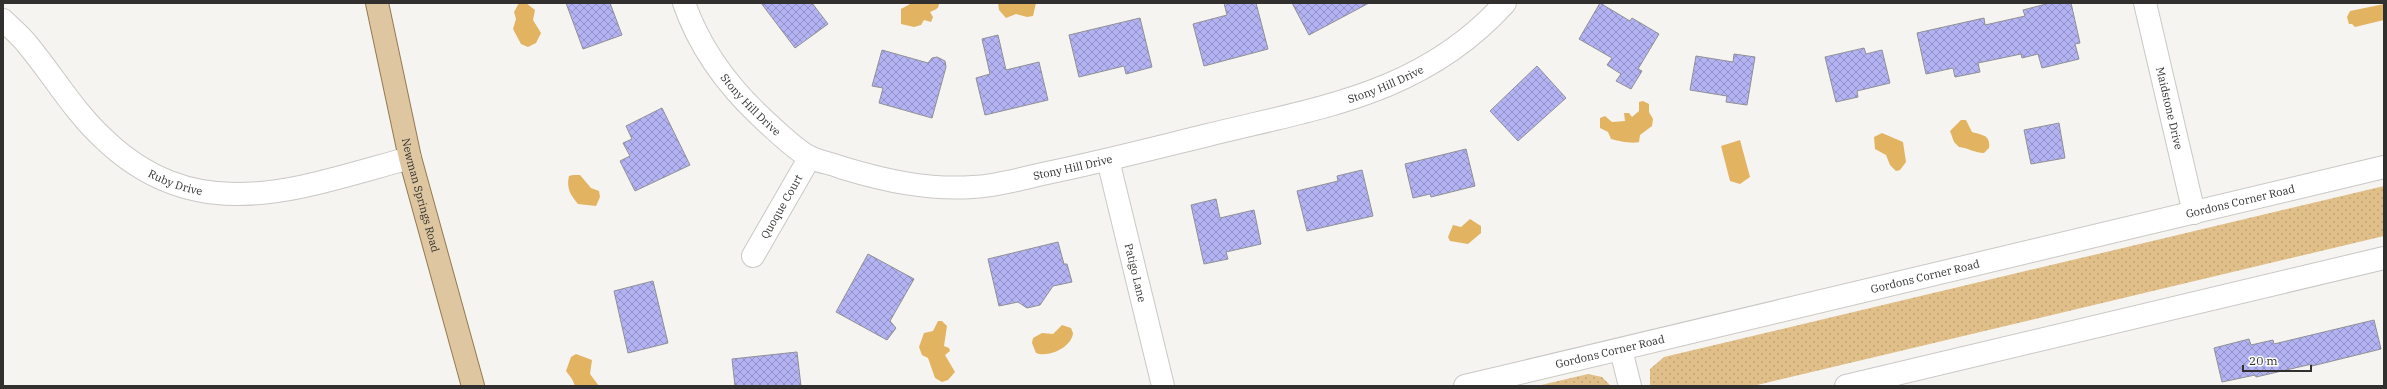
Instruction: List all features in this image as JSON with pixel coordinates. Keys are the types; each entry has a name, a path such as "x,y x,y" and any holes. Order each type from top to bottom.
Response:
{"main road":[{"name":"Newman Springs Road","path":"377,3 410,158 473,386"}],"street":[{"name":"Stony Hill Drive","path":"684,3 709,53 724,76 749,106 773,128 810,157 873,177 934,187 987,186 1108,160 1355,99 1399,82 1431,65 1466,41 1505,3"},
{"name":"Maidstone Drive","path":"2145,3 2194,213"},
{"name":"Ruby Drive","path":"3,20 26,43 104,140 128,160 162,180 192,189 234,195 254,195 298,188 410,158"},
{"name":"Quoque Court","path":"753,256 810,157"},
{"name":"Patigo Lane","path":"1108,160 1163,386"},
{"name":"Gordons Corner Road","path":"1465,386 2384,167"},
{"path":"1846,386 2384,258"},
{"path":"1621,350 1630,386"}],"shaded area":[{"path":"519,3 526,3 535,10 533,20 541,33 536,43 528,47 521,44 513,29 516,19 514,12"},
{"path":"912,3 939,3 939,5 935,10 930,12 933,17 931,22 924,20 921,25 914,27 901,24 901,9"},
{"path":"998,3 1036,3 1033,16 1027,17 1016,14 1006,18 999,10"},
{"path":"2384,4 2384,20 2355,27 2352,24 2349,24 2347,17 2350,11"},
{"path":"1643,101 1649,104 1649,112 1653,119 1652,126 1640,135 1639,142 1636,143 1611,139 1608,132 1600,128 1600,118 1605,116 1612,122 1625,121 1624,113 1629,113 1632,117 1639,111 1639,102"},
{"path":"1961,120 1966,120 1972,132 1985,136 1989,140 1989,148 1984,153 1959,147 1954,142 1950,131"},
{"path":"1882,133 1903,142 1906,162 1900,170 1896,171 1890,165 1886,155 1875,149 1874,137"},
{"path":"1740,140 1750,177 1740,184 1730,181 1721,146"},
{"path":"580,175 591,188 599,191 600,197 596,206 578,204 575,201 571,195 568,185 569,176"},
{"path":"2384,186 2384,236 1753,386 1650,386 1650,369 1664,357"},
{"path":"1470,219 1481,226 1481,233 1468,244 1450,241 1448,237 1453,225 1461,227"},
{"path":"938,321 942,321 947,326 944,346 949,348 950,351 945,355 955,372 948,380 942,382 935,378 928,358 922,355 919,347 924,333 933,331"},
{"path":"1062,325 1071,328 1073,333 1069,343 1053,353 1036,353 1032,343 1033,338 1042,333 1053,334"},
{"path":"576,354 592,360 590,374 599,386 575,386 566,371 571,357"},
{"path":"1588,374 1602,377 1611,386 1537,386"}],"building":[{"path":"566,3 610,3 622,35 583,49"},
{"path":"761,3 812,3 828,24 795,48"},
{"path":"1224,3 1256,3 1268,49 1204,66 1193,24 1227,15"},
{"path":"1292,3 1369,3 1309,35"},
{"path":"1600,3 1630,21 1632,18 1659,34 1638,69 1642,71 1631,89 1616,81 1621,74 1607,65 1612,58 1579,39"},
{"path":"2050,3 2071,3 2080,43 2075,44 2079,59 2042,68 2038,54 2022,58 2021,54 1978,63 1980,72 1955,77 1953,68 1926,74 1917,33 1984,18 1985,25 2025,16 2023,10"},
{"path":"1140,18 1152,67 1126,74 1124,66 1079,77 1069,35"},
{"path":"998,35 1006,70 1039,62 1048,100 985,115 976,78 990,74 982,39"},
{"path":"1864,48 1866,54 1882,50 1890,83 1857,91 1858,97 1836,102 1825,57"},
{"path":"882,50 928,63 932,58 937,57 945,61 946,67 932,118 879,103 883,88 872,86"},
{"path":"1734,54 1755,57 1747,105 1726,102 1727,96 1690,90 1696,56 1733,62"},
{"path":"1537,66 1566,98 1518,141 1490,111"},
{"path":"662,108 690,165 635,191 620,161 630,156 623,143 632,139 626,126"},
{"path":"2059,123 2065,158 2031,164 2024,130"},
{"path":"1466,149 1475,186 1431,197 1430,194 1413,198 1405,164"},
{"path":"1362,170 1373,216 1307,231 1297,191 1338,181 1337,176"},
{"path":"1216,199 1220,218 1254,210 1261,244 1226,252 1228,259 1204,264 1191,205"},
{"path":"1058,242 1064,264 1067,264 1072,282 1053,286 1040,305 1027,308 1018,302 999,306 988,259"},
{"path":"868,254 914,279 890,321 896,328 887,340 836,312"},
{"path":"653,281 668,343 628,353 614,291"},
{"path":"2374,320 2381,349 2312,366 2312,364 2256,377 2255,375 2222,382 2214,348 2249,339 2251,345 2273,340 2274,344"},
{"path":"797,352 801,386 735,386 732,359"}]}
